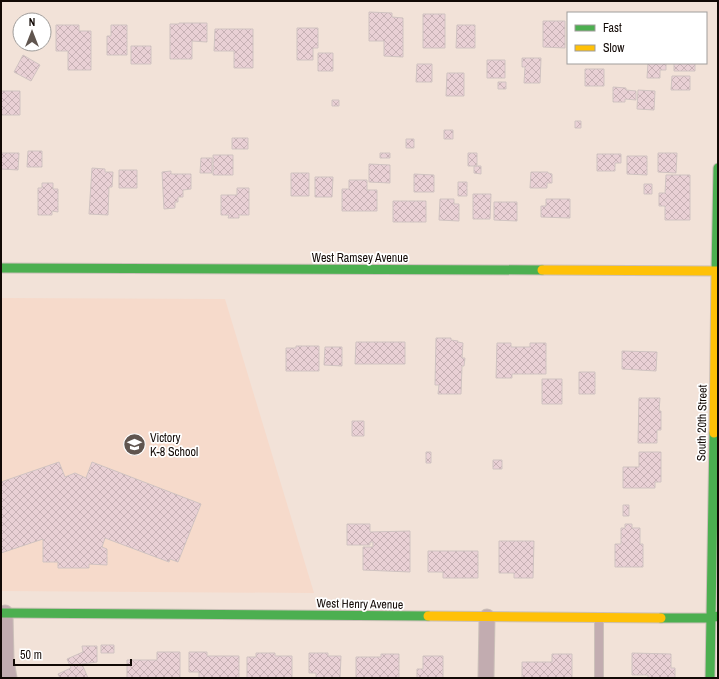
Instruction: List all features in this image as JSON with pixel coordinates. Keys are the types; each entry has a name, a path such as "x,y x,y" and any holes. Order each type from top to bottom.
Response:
{"street":[{"name":"South 20th Street","path":"710,678 715,617 718,168"},
{"name":"West Ramsey Avenue","path":"1,268 717,271"},
{"name":"West Henry Avenue","path":"3,613 599,618 715,617"},
{"path":"3,613 6,660 9,678"},
{"path":"486,678 487,617"}],"lane":[{"path":"599,618 599,678"}],"shaded area":[{"name":"Victory K-8 School","path":"1,298 225,299 314,593 1,591"}],"building":[{"path":"369,12 392,13 392,17 403,18 403,57 384,56 384,41 369,41"},
{"path":"423,14 445,14 445,48 423,48"},
{"path":"543,21 565,21 565,48 543,47"},
{"path":"207,23 207,42 192,41 192,59 170,59 170,24"},
{"path":"56,25 79,25 79,31 91,31 91,70 68,70 68,51 56,51"},
{"path":"111,25 127,25 127,55 107,55 107,36 111,36"},
{"path":"457,25 475,25 475,48 456,48"},
{"path":"297,28 318,28 318,48 313,48 313,60 297,60"},
{"path":"215,29 253,29 253,68 234,68 234,51 214,51"},
{"path":"131,46 151,46 151,64 131,64"},
{"path":"318,53 333,53 333,71 318,71"},
{"path":"23,55 40,65 31,81 14,72"},
{"path":"522,58 541,58 540,83 524,83 525,67 522,67"},
{"path":"487,60 505,60 505,78 487,78"},
{"path":"417,64 432,64 432,82 416,82"},
{"path":"648,64 666,64 666,70 660,70 660,78 647,78"},
{"path":"674,64 695,64 695,71 674,71"},
{"path":"585,69 604,69 604,86 585,86"},
{"path":"447,73 464,73 464,96 446,96"},
{"path":"672,76 690,76 690,90 671,90"},
{"path":"498,82 506,82 506,89 498,89"},
{"path":"613,87 626,88 626,90 636,91 636,100 625,99 625,102 613,102"},
{"path":"638,90 655,91 654,110 637,109"},
{"path":"1,91 20,91 20,115 1,115"},
{"path":"332,100 339,100 339,106 332,106"},
{"path":"575,121 581,121 581,128 575,128"},
{"path":"444,130 453,130 453,139 444,139"},
{"path":"232,138 248,138 248,149 232,149"},
{"path":"406,139 414,139 414,148 406,148"},
{"path":"28,151 42,151 42,167 27,167"},
{"path":"1,153 19,153 18,170 1,169"},
{"path":"380,153 390,153 390,158 380,158"},
{"path":"468,153 477,153 477,166 468,166"},
{"path":"658,153 677,153 676,173 658,172"},
{"path":"597,154 621,154 621,163 615,163 615,171 597,171"},
{"path":"213,155 233,155 233,175 213,175"},
{"path":"627,156 647,156 647,175 627,174"},
{"path":"201,158 212,158 212,173 200,173"},
{"path":"369,164 390,165 390,183 369,182"},
{"path":"474,166 481,166 481,174 474,173"},
{"path":"92,168 105,169 105,172 113,172 112,187 109,187 108,215 89,214"},
{"path":"119,170 137,170 137,188 119,188"},
{"path":"171,171 171,174 191,174 191,189 183,190 183,197 178,197 178,202 175,202 175,208 164,209 162,172"},
{"path":"531,172 548,172 552,174 552,183 547,183 547,188 530,188"},
{"path":"291,173 309,173 309,196 291,196"},
{"path":"414,174 434,175 434,192 414,192"},
{"path":"666,175 690,175 690,220 665,220 665,206 659,206 659,193 665,193"},
{"path":"315,177 333,177 332,197 315,197"},
{"path":"349,180 367,180 367,190 377,190 377,211 342,211 342,189 349,189"},
{"path":"458,182 467,182 467,196 458,196"},
{"path":"42,183 53,183 53,189 58,189 58,212 52,211 52,215 38,215 38,188 42,188"},
{"path":"644,184 652,184 652,194 644,194"},
{"path":"237,188 249,188 249,215 239,215 239,218 228,218 229,215 221,215 221,195 237,195"},
{"path":"473,194 491,194 490,219 473,219"},
{"path":"440,199 454,199 454,204 459,204 459,221 439,220"},
{"path":"546,199 570,199 570,218 541,217 541,206 546,206"},
{"path":"393,201 426,201 426,222 393,222"},
{"path":"494,202 517,202 517,221 494,220"},
{"path":"436,338 451,338 451,340 463,343 462,358 465,358 464,366 462,366 461,394 438,394 439,385 435,385"},
{"path":"356,342 405,342 405,364 355,364"},
{"path":"497,343 511,343 511,347 530,347 530,343 546,343 546,374 512,374 512,378 496,378"},
{"path":"296,346 319,346 319,371 286,371 286,348 296,348"},
{"path":"325,347 342,347 342,366 324,365"},
{"path":"622,351 657,352 656,371 622,369"},
{"path":"579,372 595,372 595,394 579,394"},
{"path":"542,379 562,379 562,404 542,404"},
{"path":"639,398 660,398 659,411 661,411 661,430 657,430 657,443 638,443"},
{"path":"352,421 364,421 364,436 352,436"},
{"path":"426,452 431,452 431,463 426,463"},
{"path":"639,452 661,452 661,482 655,482 655,488 623,488 623,467 639,467"},
{"path":"493,460 502,460 502,469 493,469"},
{"path":"59,462 65,477 75,473 86,478 92,462 201,504 178,562 170,559 169,562 105,538 102,547 107,549 107,565 89,564 89,568 58,568 58,562 43,562 43,539 1,553 1,482"},
{"path":"623,505 629,505 629,516 623,516"},
{"path":"347,524 370,524 370,532 410,531 410,572 363,570 363,547 373,547 373,542 370,542 370,545 347,545"},
{"path":"625,524 632,524 632,528 640,528 640,544 643,544 643,567 615,567 615,544 621,544 621,528 625,528"},
{"path":"499,541 534,541 533,578 514,578 514,573 499,573"},
{"path":"428,551 478,551 478,578 443,578 443,572 428,572"},
{"path":"101,645 114,645 114,653 101,653"},
{"path":"82,646 97,646 97,662 82,664 88,678 60,678 58,674 71,668 67,659 83,652"},
{"path":"157,652 180,652 180,678 127,678 127,660 157,660"},
{"path":"189,652 207,652 207,656 239,656 239,678 199,678 199,672 189,672"},
{"path":"256,653 275,653 275,656 292,656 292,678 247,678 247,657 256,657"},
{"path":"309,653 328,653 328,656 341,656 340,678 316,678 316,673 309,673"},
{"path":"632,653 671,654 671,668 675,668 675,678 648,678 648,675 632,675"},
{"path":"381,654 399,654 399,678 356,678 356,657 381,657"},
{"path":"552,654 572,654 572,678 522,678 522,662 552,662"},
{"path":"423,656 443,656 443,678 417,678 417,669 423,669"}],"traffic: fast":[{"path":"716,271 718,168"},
{"path":"1,268 542,270"},
{"path":"710,678 714,433"},
{"path":"1,613 428,616"},
{"path":"661,618 711,618 718,616"}],"traffic: slow":[{"path":"542,270 718,271"},
{"path":"714,433 716,271"},
{"path":"428,616 661,618"}],"place":[{"name":"Victory K-8 School","path":"135,445"}]}
